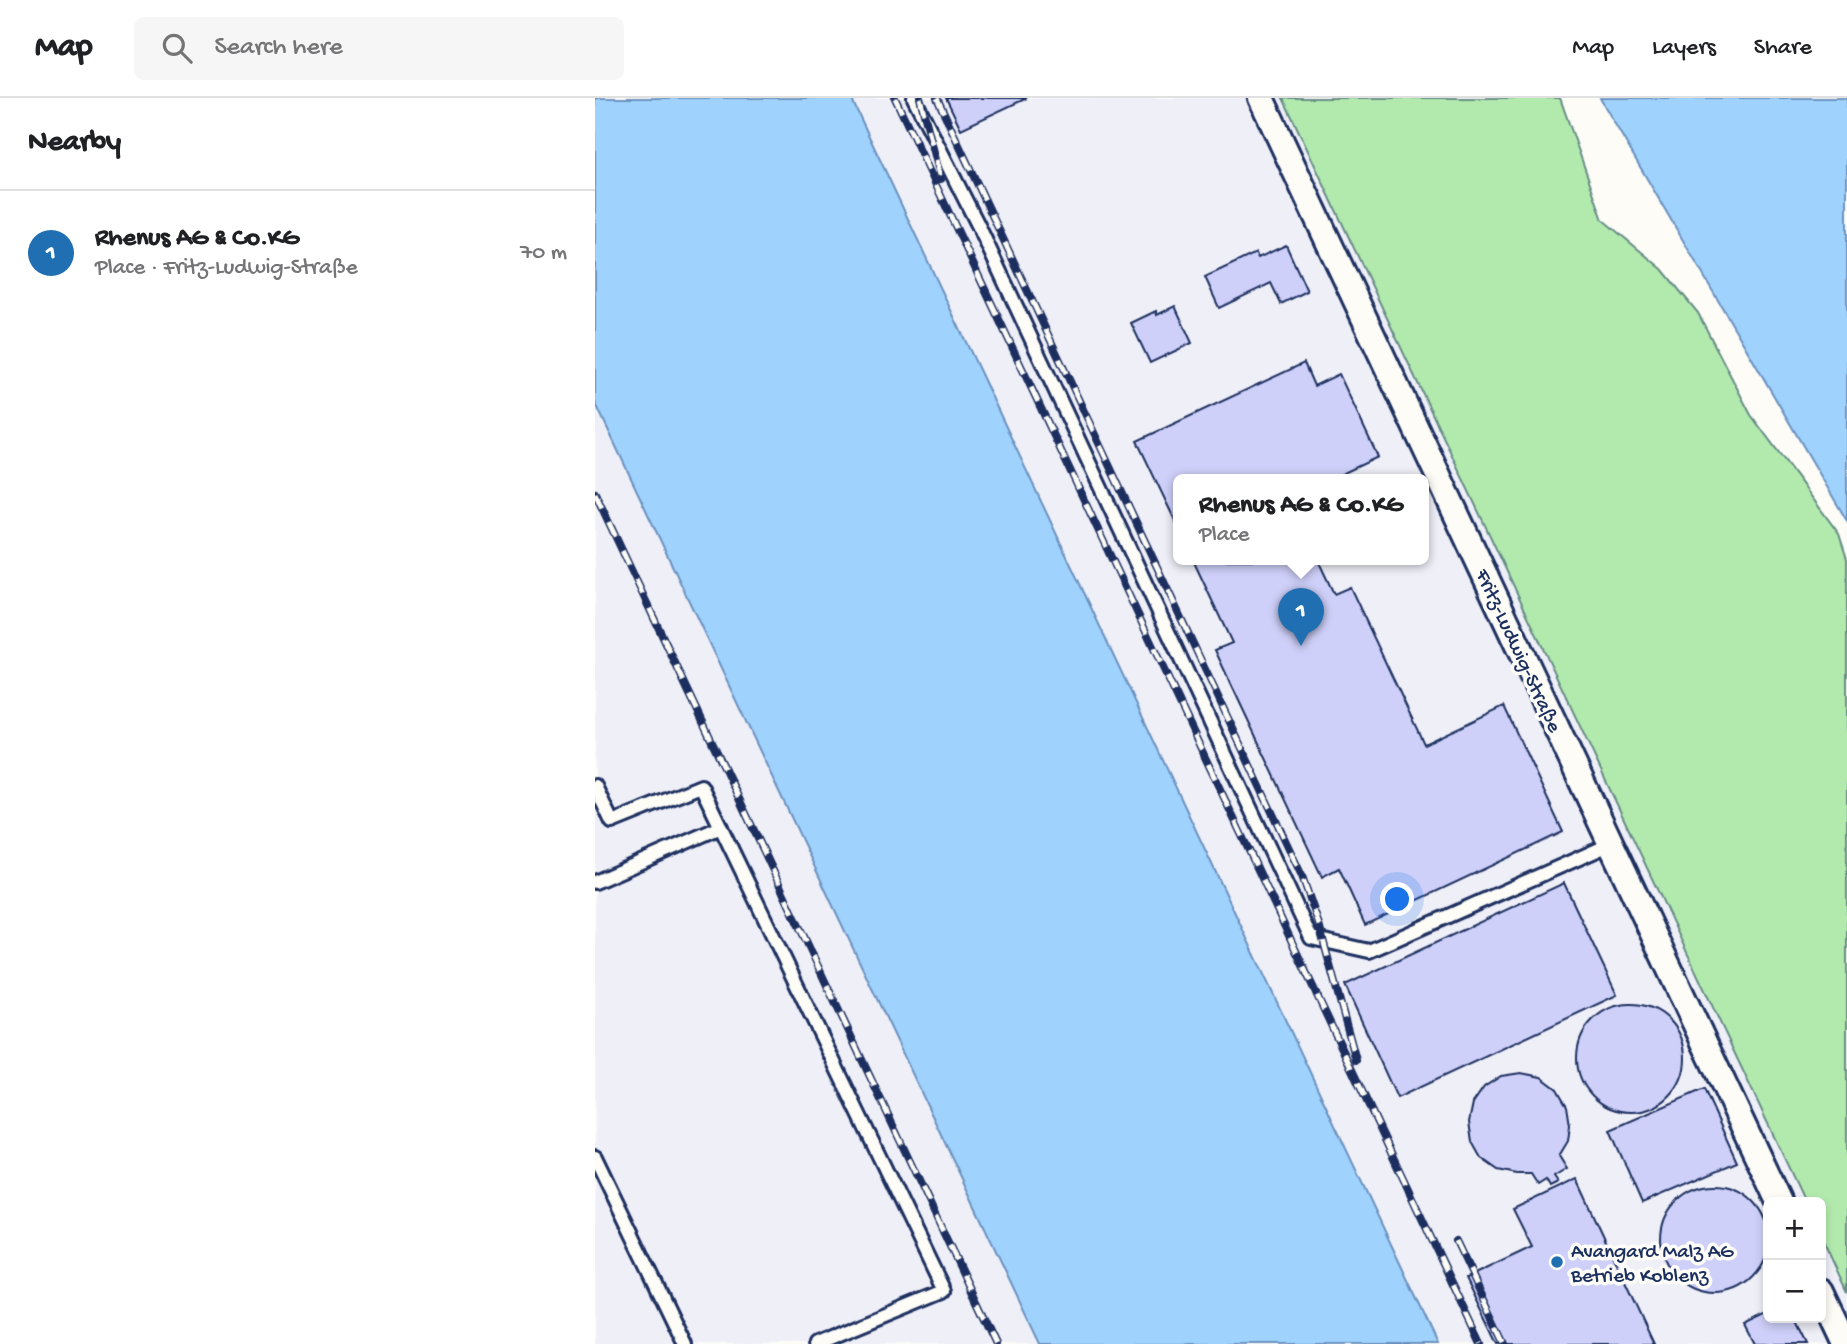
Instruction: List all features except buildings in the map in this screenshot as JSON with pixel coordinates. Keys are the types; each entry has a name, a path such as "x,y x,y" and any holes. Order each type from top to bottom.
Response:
{"street":[{"name":"Fritz-Ludwig-Straße","path":"1262,98 1777,1197"},
{"path":"1826,1302 1846,1344"}],"lane":[{"path":"914,98 980,229 1311,938 1369,951 1611,844"},
{"path":"595,786 613,822 701,786 944,1292 815,1344"},
{"path":"595,882 721,827"},
{"path":"595,1157 685,1344"}],"shaded area":[{"path":"851,98 1283,98 1803,1197 1763,1197 1763,1323 1826,1323 1826,1247 1847,1292 1847,1344 1438,1344"},
{"path":"595,402 778,788 1040,1344 595,1344"}],"green space":[{"path":"1283,98 1560,98 1603,220 1662,269 1698,313 1751,415 1839,534 1847,559 1847,1292 1826,1247 1826,1197 1803,1197"}],"water":[{"path":"595,98 851,98 1438,1344 1040,1344 595,402"},
{"path":"1600,98 1847,98 1847,521 1608,112"}],"railway":[{"path":"895,98 1481,1344"},
{"path":"920,98 941,179"},
{"path":"937,98 1302,876 1319,925 1356,1060"},
{"path":"595,493 996,1344"},
{"path":"1456,1241 1505,1344"}],"place":[{"name":"Rhenus AG & Co.KG","path":"1301,646"},
{"name":"Avangard Malz AG Betrieb Koblenz","path":"1557,1262"}]}
